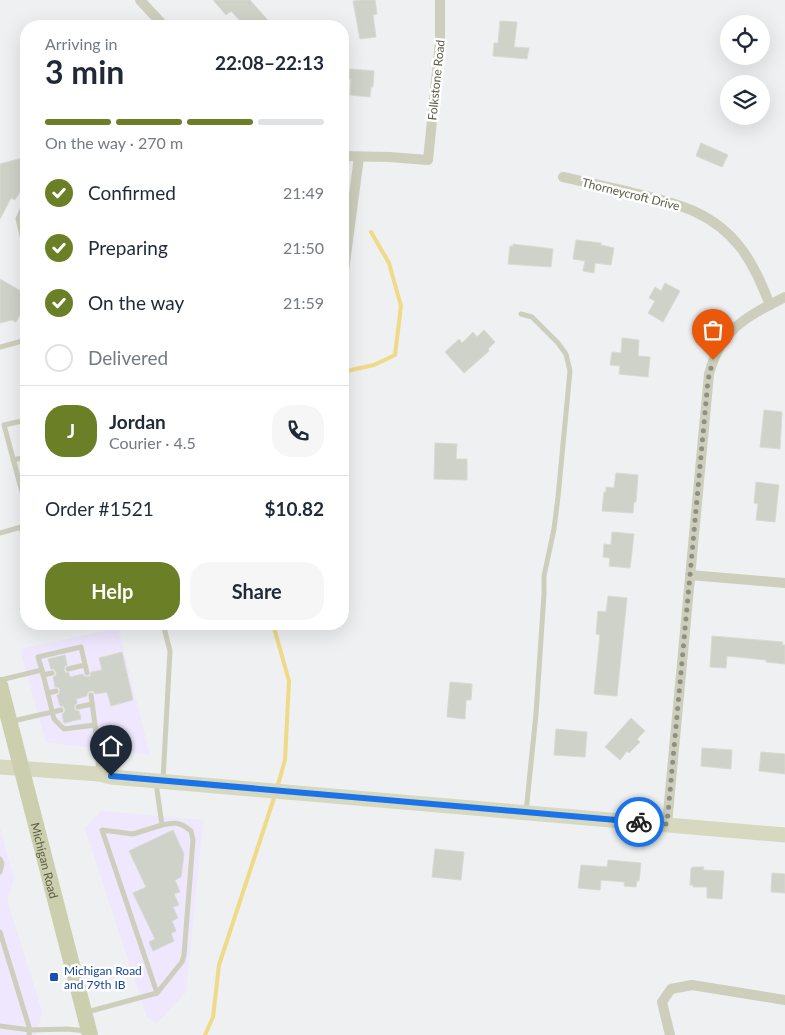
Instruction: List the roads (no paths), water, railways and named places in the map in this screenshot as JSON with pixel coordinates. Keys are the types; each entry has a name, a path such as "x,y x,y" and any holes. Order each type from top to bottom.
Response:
{"main road":[{"name":"Michigan Road","path":"0,685 89,1033"},
{"path":"0,767 99,774 159,781 785,835"}],"street":[{"path":"140,0 158,20"},
{"name":"Folkstone Road","path":"359,157 428,160 440,42 440,0"},
{"path":"349,156 359,157 349,233"},
{"name":"Thorneycroft Drive","path":"563,177 676,204 706,217 718,225 742,248 754,269 770,305"},
{"path":"667,824 708,380 711,365 720,346 732,329 744,320 785,298"},
{"path":"690,575 785,583"},
{"path":"670,1035 662,1002 671,989 692,985 785,1000"}],"lane":[{"path":"20,215 18,220 20,228"},
{"path":"521,314 532,317 558,343 566,354 570,370 554,529 544,576 536,714 526,812"},
{"path":"0,347 20,342"},
{"path":"20,421 4,425 20,485"},
{"path":"13,460 20,458"},
{"path":"0,533 20,527"},
{"path":"162,825 159,781 170,651 165,630"},
{"path":"86,673 81,647 38,657 54,719 64,729 95,725"},
{"path":"68,669 85,665"},
{"path":"0,680 43,672 52,673"},
{"path":"48,693 56,691"},
{"path":"91,695 99,774"},
{"path":"78,707 92,704"},
{"path":"10,722 61,710"},
{"path":"84,1013 158,993 182,962 184,954 193,840 191,831 174,822 133,834 102,830 158,993"},
{"path":"0,859 2,864 0,872"},
{"path":"0,932 30,1032"},
{"path":"0,1026 30,1032 67,1029 89,1033"}],"waterway":[{"path":"349,370 374,365 395,355 401,306 389,263 371,232"},
{"path":"275,630 289,681 285,760 277,788"},
{"path":"205,1035 213,1017 219,965 275,795"}],"place":[{"name":"Michigan Road and 79th IB","path":"54,977"}]}
